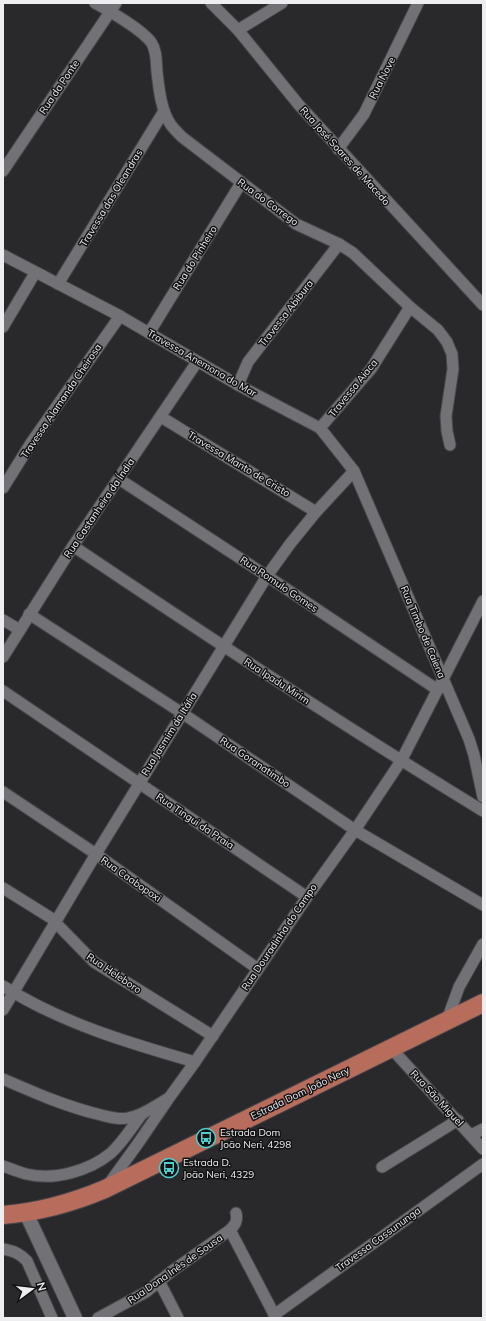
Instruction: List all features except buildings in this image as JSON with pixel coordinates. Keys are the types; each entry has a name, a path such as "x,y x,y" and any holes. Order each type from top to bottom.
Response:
{"main road":[{"name":"Estrada Dom João Nery","path":"3,1215 26,1213 54,1207 105,1189 483,1002"}],"street":[{"name":"Rua do Corrego","path":"95,3 112,7 146,37 154,48 157,57 158,84 164,111 171,125 182,136 296,224 339,244 353,253 410,307 438,330 447,342 452,354 453,369 446,416 450,445"},
{"name":"Rua José Soares de Macedo","path":"211,3 238,30 299,105 338,149 483,305"},
{"path":"238,30 282,3"},
{"name":"Rua Nove","path":"338,149 364,114 418,3"},
{"name":"Rua da Ponte","path":"3,171 112,7"},
{"name":"Travessa das Oleandras","path":"58,284 164,111"},
{"name":"Rua do Pinheiro","path":"149,333 241,183"},
{"name":"Travessa Abibura","path":"238,385 248,362 339,244"},
{"name":"Travessa Anemona do Mar","path":"3,255 120,316 238,385 320,428 354,471"},
{"path":"3,327 35,273"},
{"name":"Travessa Aiaca","path":"320,428 371,369 410,307"},
{"name":"Travessa Alamanda Cheirosa","path":"3,488 31,444 120,316"},
{"name":"Rua Castanheira da Índia","path":"3,657 73,546 197,362"},
{"name":"Travessa Manto de Cristo","path":"161,417 316,512"},
{"name":"Rua Jasmim da Itália","path":"3,1010 96,854 267,576 316,512 354,471"},
{"name":"Rua Timbo de Caiena","path":"354,471 469,739 483,797"},
{"name":"Rua Romulo Gomes","path":"119,479 438,690"},
{"name":"Rua Ipadu Mirim","path":"73,546 223,647 401,761 483,811"},
{"name":"Rua Douradinha do Campo","path":"105,1189 213,1036 306,897 355,830 401,761 482,605"},
{"name":"Rua Goranatimbo","path":"29,614 182,713 355,830 483,905"},
{"path":"3,620 20,630"},
{"name":"Rua Tingui da Praia","path":"3,691 306,897"},
{"name":"Rua Caabopoxi","path":"3,792 96,854 258,969"},
{"name":"Rua Heleboro","path":"3,888 50,918 94,962 213,1036"},
{"path":"447,1020 459,987 483,944"},
{"path":"3,986 45,1009 102,1034 195,1062"},
{"name":"Rua São Miguel","path":"391,1048 472,1135 483,1149"},
{"path":"3,1079 87,1112 117,1119 129,1118 142,1114 169,1098"},
{"path":"3,1166 27,1175 50,1177 73,1173 99,1161 111,1152 142,1114"},
{"path":"382,1167 458,1120"},
{"path":"472,1135 483,1129"},
{"name":"Travessa Cassununga","path":"275,1316 483,1164"},
{"path":"26,1213 75,1318"},
{"path":"236,1213 238,1219 236,1224 230,1230 275,1316"},
{"name":"Rua Dona Inês de Sousa","path":"98,1318 146,1292 230,1230"},
{"path":"3,1249 14,1250 27,1261 52,1318"},
{"path":"159,1281 178,1318"}],"place":[{"name":"Estrada Dom João Neri, 4298","path":"206,1138"},
{"name":"Estrada D. João Neri, 4329","path":"169,1168"}]}
